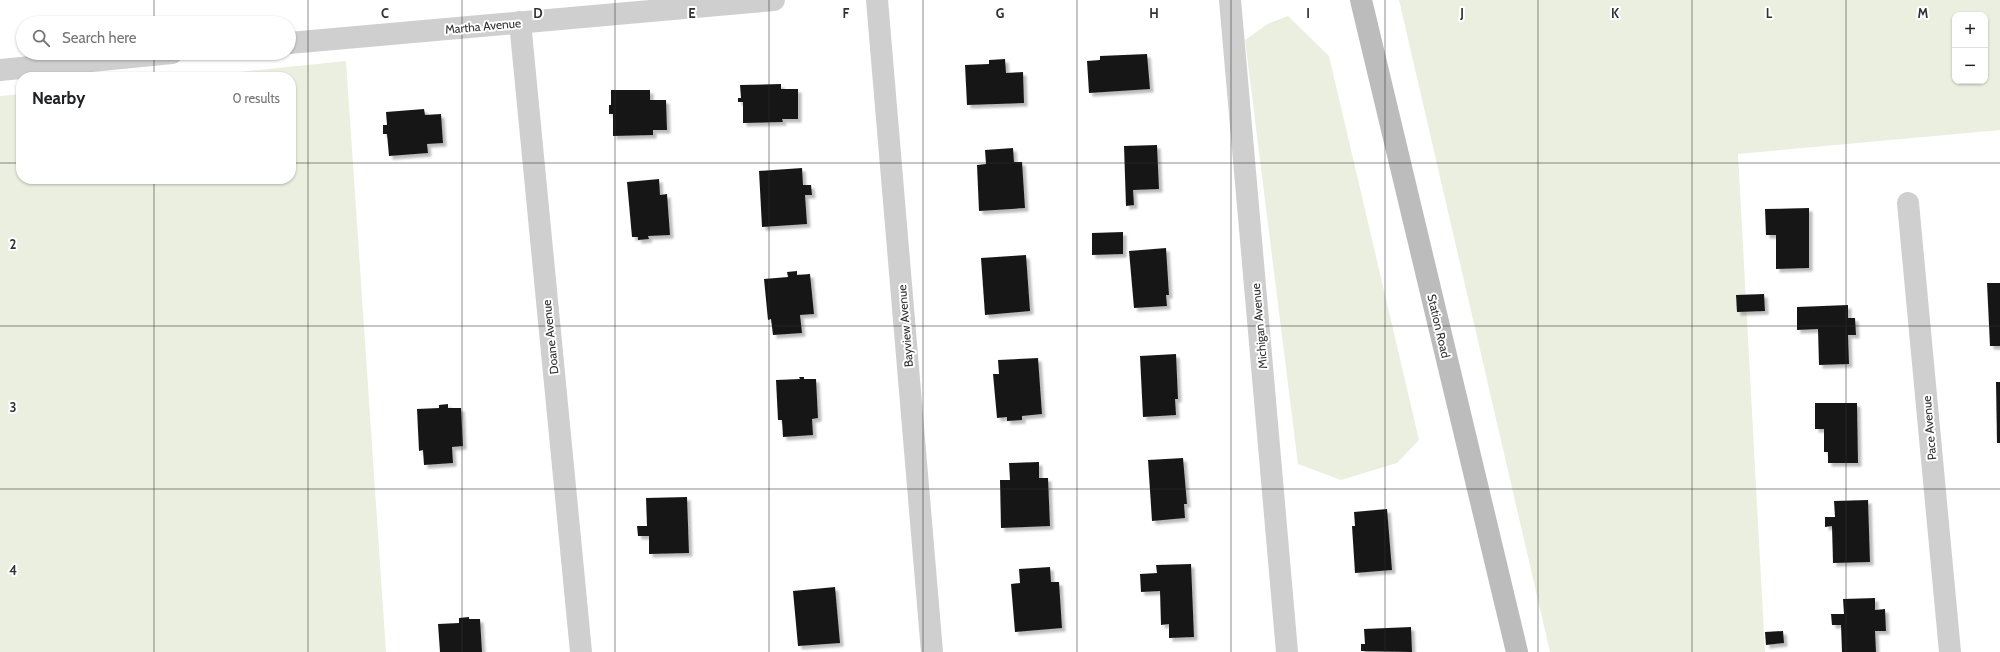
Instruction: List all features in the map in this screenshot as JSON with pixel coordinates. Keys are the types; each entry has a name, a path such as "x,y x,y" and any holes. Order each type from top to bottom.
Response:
{"main road":[{"name":"Station Road","path":"1361,0 1517,652"}],"street":[{"name":"Martha Avenue","path":"296,42 774,0"},
{"name":"Bayview Avenue","path":"877,0 932,652"},
{"name":"Michigan Avenue","path":"1230,0 1287,652"},
{"name":"Doane Avenue","path":"520,22 581,652"},
{"path":"0,70 101,60"},
{"name":"Pace Avenue","path":"1908,203 1950,652"}],"shaded area":[{"path":"1399,0 2000,0 2000,130 1738,154 1765,652 1550,652"},
{"path":"1288,16 1329,56 1419,440 1397,463 1341,480 1298,464 1245,40 1269,23"},
{"path":"346,61 386,652 0,652 0,96 16,94 16,184 296,184 296,72 238,72"}],"building":[{"path":"1147,54 1150,89 1089,93 1087,61 1100,60 1100,56"},
{"path":"1005,59 1006,73 1023,72 1024,103 967,105 965,65 989,64 989,60"},
{"path":"781,84 781,89 798,89 798,119 782,119 783,122 743,123 743,102 738,102 738,98 741,98 740,85"},
{"path":"611,90 650,90 650,100 666,100 667,130 653,130 653,135 613,136 613,114 609,114 609,105 611,105"},
{"path":"424,109 425,115 441,114 443,143 427,144 428,153 389,156 387,134 383,134 383,125 387,125 386,112"},
{"path":"1157,145 1159,189 1133,190 1134,205 1126,206 1124,146"},
{"path":"1013,148 1014,162 1022,162 1025,208 979,211 977,165 986,164 985,150"},
{"path":"802,168 803,185 811,185 812,195 805,195 807,224 762,227 759,171"},
{"path":"659,179 660,195 667,194 670,235 648,236 649,239 638,240 638,237 632,237 627,182"},
{"path":"1809,208 1809,268 1776,269 1776,235 1766,235 1765,209"},
{"path":"1123,232 1123,254 1092,255 1092,233"},
{"path":"1166,248 1169,295 1166,295 1167,306 1134,308 1129,251"},
{"path":"1026,255 1030,311 985,315 981,258"},
{"path":"797,271 797,275 810,274 814,314 800,315 802,333 773,335 771,319 768,320 764,279 788,277 787,272"},
{"path":"1987,283 2000,283 2000,346 1990,346"},
{"path":"1764,294 1765,311 1737,312 1736,295"},
{"path":"1848,305 1848,318 1855,318 1856,335 1848,335 1849,364 1819,365 1818,329 1797,330 1797,307"},
{"path":"1176,354 1178,399 1175,399 1176,415 1143,417 1140,356"},
{"path":"1038,358 1042,414 1022,416 1022,420 1007,421 1007,417 997,418 993,374 999,374 998,360"},
{"path":"799,377 804,377 804,379 816,379 818,418 812,419 813,435 783,437 782,420 778,420 776,380 800,379"},
{"path":"1996,382 2000,382 2000,443 1997,443"},
{"path":"1815,403 1857,403 1858,463 1828,463 1828,452 1824,452 1824,429 1815,429"},
{"path":"448,404 448,408 461,408 463,446 452,447 453,463 424,465 423,450 419,451 417,409 439,408 439,405"},
{"path":"1183,458 1187,504 1184,504 1185,518 1152,521 1148,460"},
{"path":"1039,462 1039,478 1048,478 1050,526 1001,528 1000,480 1010,480 1009,463"},
{"path":"687,497 689,553 649,554 649,536 638,536 637,526 647,526 646,498"},
{"path":"1868,500 1870,562 1833,563 1832,526 1825,527 1825,517 1835,517 1834,501"},
{"path":"1387,509 1392,570 1355,573 1352,526 1355,526 1354,512"},
{"path":"1191,564 1194,637 1169,638 1169,624 1161,625 1160,591 1141,592 1140,574 1157,573 1156,565"},
{"path":"1050,567 1051,582 1059,582 1062,628 1015,632 1011,584 1020,583 1019,569"},
{"path":"835,587 840,643 798,646 793,591"},
{"path":"1875,598 1875,610 1885,609 1886,631 1875,631 1876,652 1842,652 1841,625 1832,625 1831,614 1844,614 1843,599"},
{"path":"469,617 469,619 480,619 482,652 440,652 438,624 459,623 459,618"},
{"path":"1411,627 1412,652 1361,651 1361,644 1365,644 1364,629"},
{"path":"1783,631 1784,643 1766,645 1765,632"}]}
